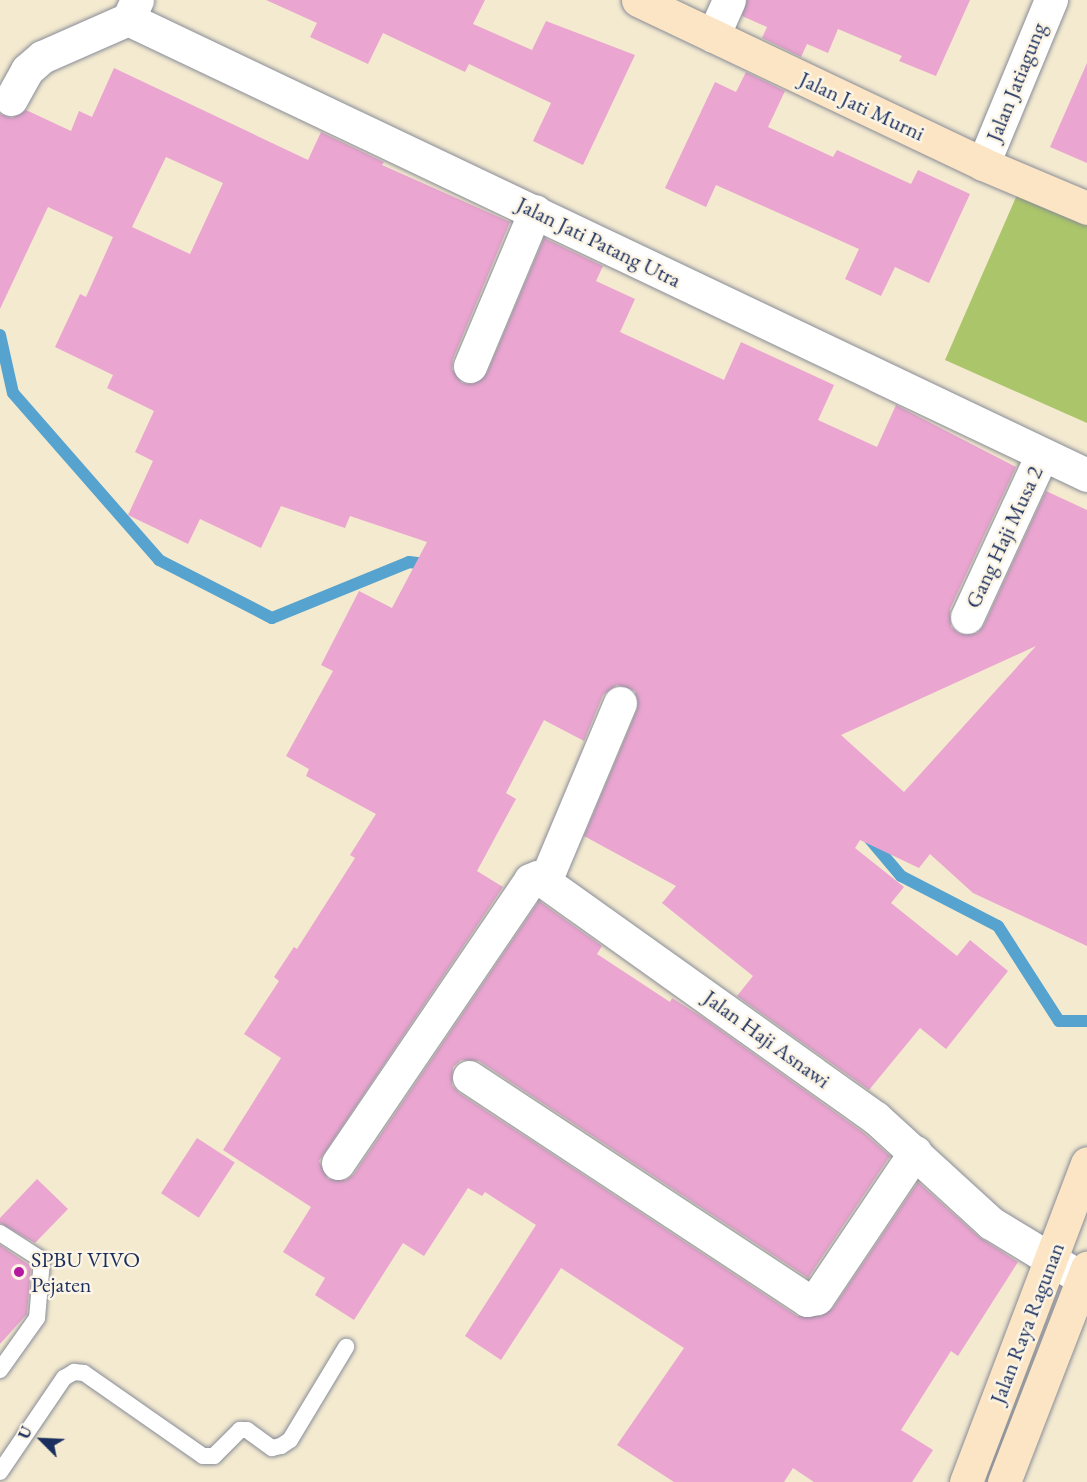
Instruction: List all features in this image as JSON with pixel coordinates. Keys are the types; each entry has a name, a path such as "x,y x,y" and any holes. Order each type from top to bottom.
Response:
{"main road":[{"name":"Jalan Jati Murni","path":"638,0 983,164 1087,208"},
{"name":"Jalan Raya Ragunan","path":"968,1481 1087,1164"},
{"name":"Jalan Raya Ragunan","path":"1004,1482 1086,1276"}],"street":[{"path":"713,36 729,0"},
{"name":"Jalan Jatiagung","path":"983,164 1051,0"},
{"path":"11,99 27,70 42,57 133,10"},
{"name":"Jalan Jati Patang Utra","path":"133,10 535,212 1041,456 1087,475"},
{"path":"470,366 535,212"},
{"name":"Gang Haji Musa 2","path":"967,617 1041,456"},
{"path":"338,1163 538,880 620,703"},
{"name":"Jalan Haji Asnawi","path":"538,880 876,1118 992,1223 1050,1261 1086,1276"},
{"path":"469,1077 807,1300 818,1298 915,1152"}],"lane":[{"path":"0,1233 42,1260 37,1318 0,1370"},
{"path":"0,1472 64,1378 74,1372 84,1372 203,1456 214,1456 240,1430 247,1430 272,1448 281,1446 290,1440 346,1347"}],"green space":[{"path":"1020,188 1087,218 1087,423 945,360"}],"building":[{"path":"266,0 485,0 473,24 532,50 546,21 635,55 583,165 533,141 551,103 469,64 465,72 383,33 368,64 310,37 317,23"},
{"path":"747,0 970,0 936,76 899,61 902,56 838,29 828,53 807,44 801,57 762,38 767,27 742,16"},
{"path":"1087,63 1087,163 1050,147"},
{"path":"114,68 308,160 321,132 384,162 382,165 510,222 453,359 452,369 462,383 473,384 487,373 544,238 603,266 596,281 635,299 620,332 724,380 741,342 834,385 818,420 877,447 896,405 1016,467 950,609 951,627 960,634 977,633 984,625 1046,491 1087,510 1087,946 973,893 930,854 919,868 860,840 855,848 904,887 891,903 957,956 970,940 1008,971 946,1049 920,1028 869,1090 737,996 753,976 662,903 676,886 584,836 637,710 635,691 617,685 603,695 584,741 544,720 506,793 516,799 477,871 503,887 319,1161 328,1179 346,1180 354,1174 539,901 602,946 597,954 670,1002 672,998 702,1017 864,1133 890,1156 808,1278 479,1061 461,1060 453,1067 452,1085 459,1093 797,1316 821,1316 833,1308 918,1182 979,1237 1018,1262 958,1356 951,1351 901,1430 933,1450 912,1482 814,1482 793,1468 784,1482 674,1482 617,1445 684,1348 561,1268 501,1360 465,1336 536,1225 485,1192 482,1196 468,1188 424,1256 403,1243 354,1320 315,1295 325,1278 283,1252 311,1207 223,1150 281,1058 244,1034 279,981 274,977 294,947 297,949 355,858 350,855 376,814 306,776 309,769 286,756 333,671 321,665 359,591 392,608 427,542 350,516 345,528 281,506 261,548 200,519 188,544 128,515 153,461 135,452 154,411 107,388 113,375 55,347 80,294 86,297 113,237 48,207 0,309 0,114 12,118 26,110 71,131 79,111 92,117","holes":["166,157 223,183 190,254 132,227","1036,646 904,792 841,735"]},
{"path":"746,72 785,91 768,127 833,157 837,150 911,184 918,170 970,194 929,283 895,267 881,296 845,279 859,249 716,185 706,207 665,188 715,82 736,92"},
{"path":"197,1138 235,1163 199,1218 161,1193"},
{"path":"37,1179 68,1209 35,1243 0,1223 0,1218"},
{"path":"0,1245 31,1266 27,1314 0,1344"}],"waterway":[{"path":"0,335 13,393 159,560 272,618 409,562 432,565"},
{"path":"868,837 901,876 998,926 1059,1021 1087,1021"}],"place":[{"name":"SPBU VIVO Pejaten","path":"19,1272"}]}
